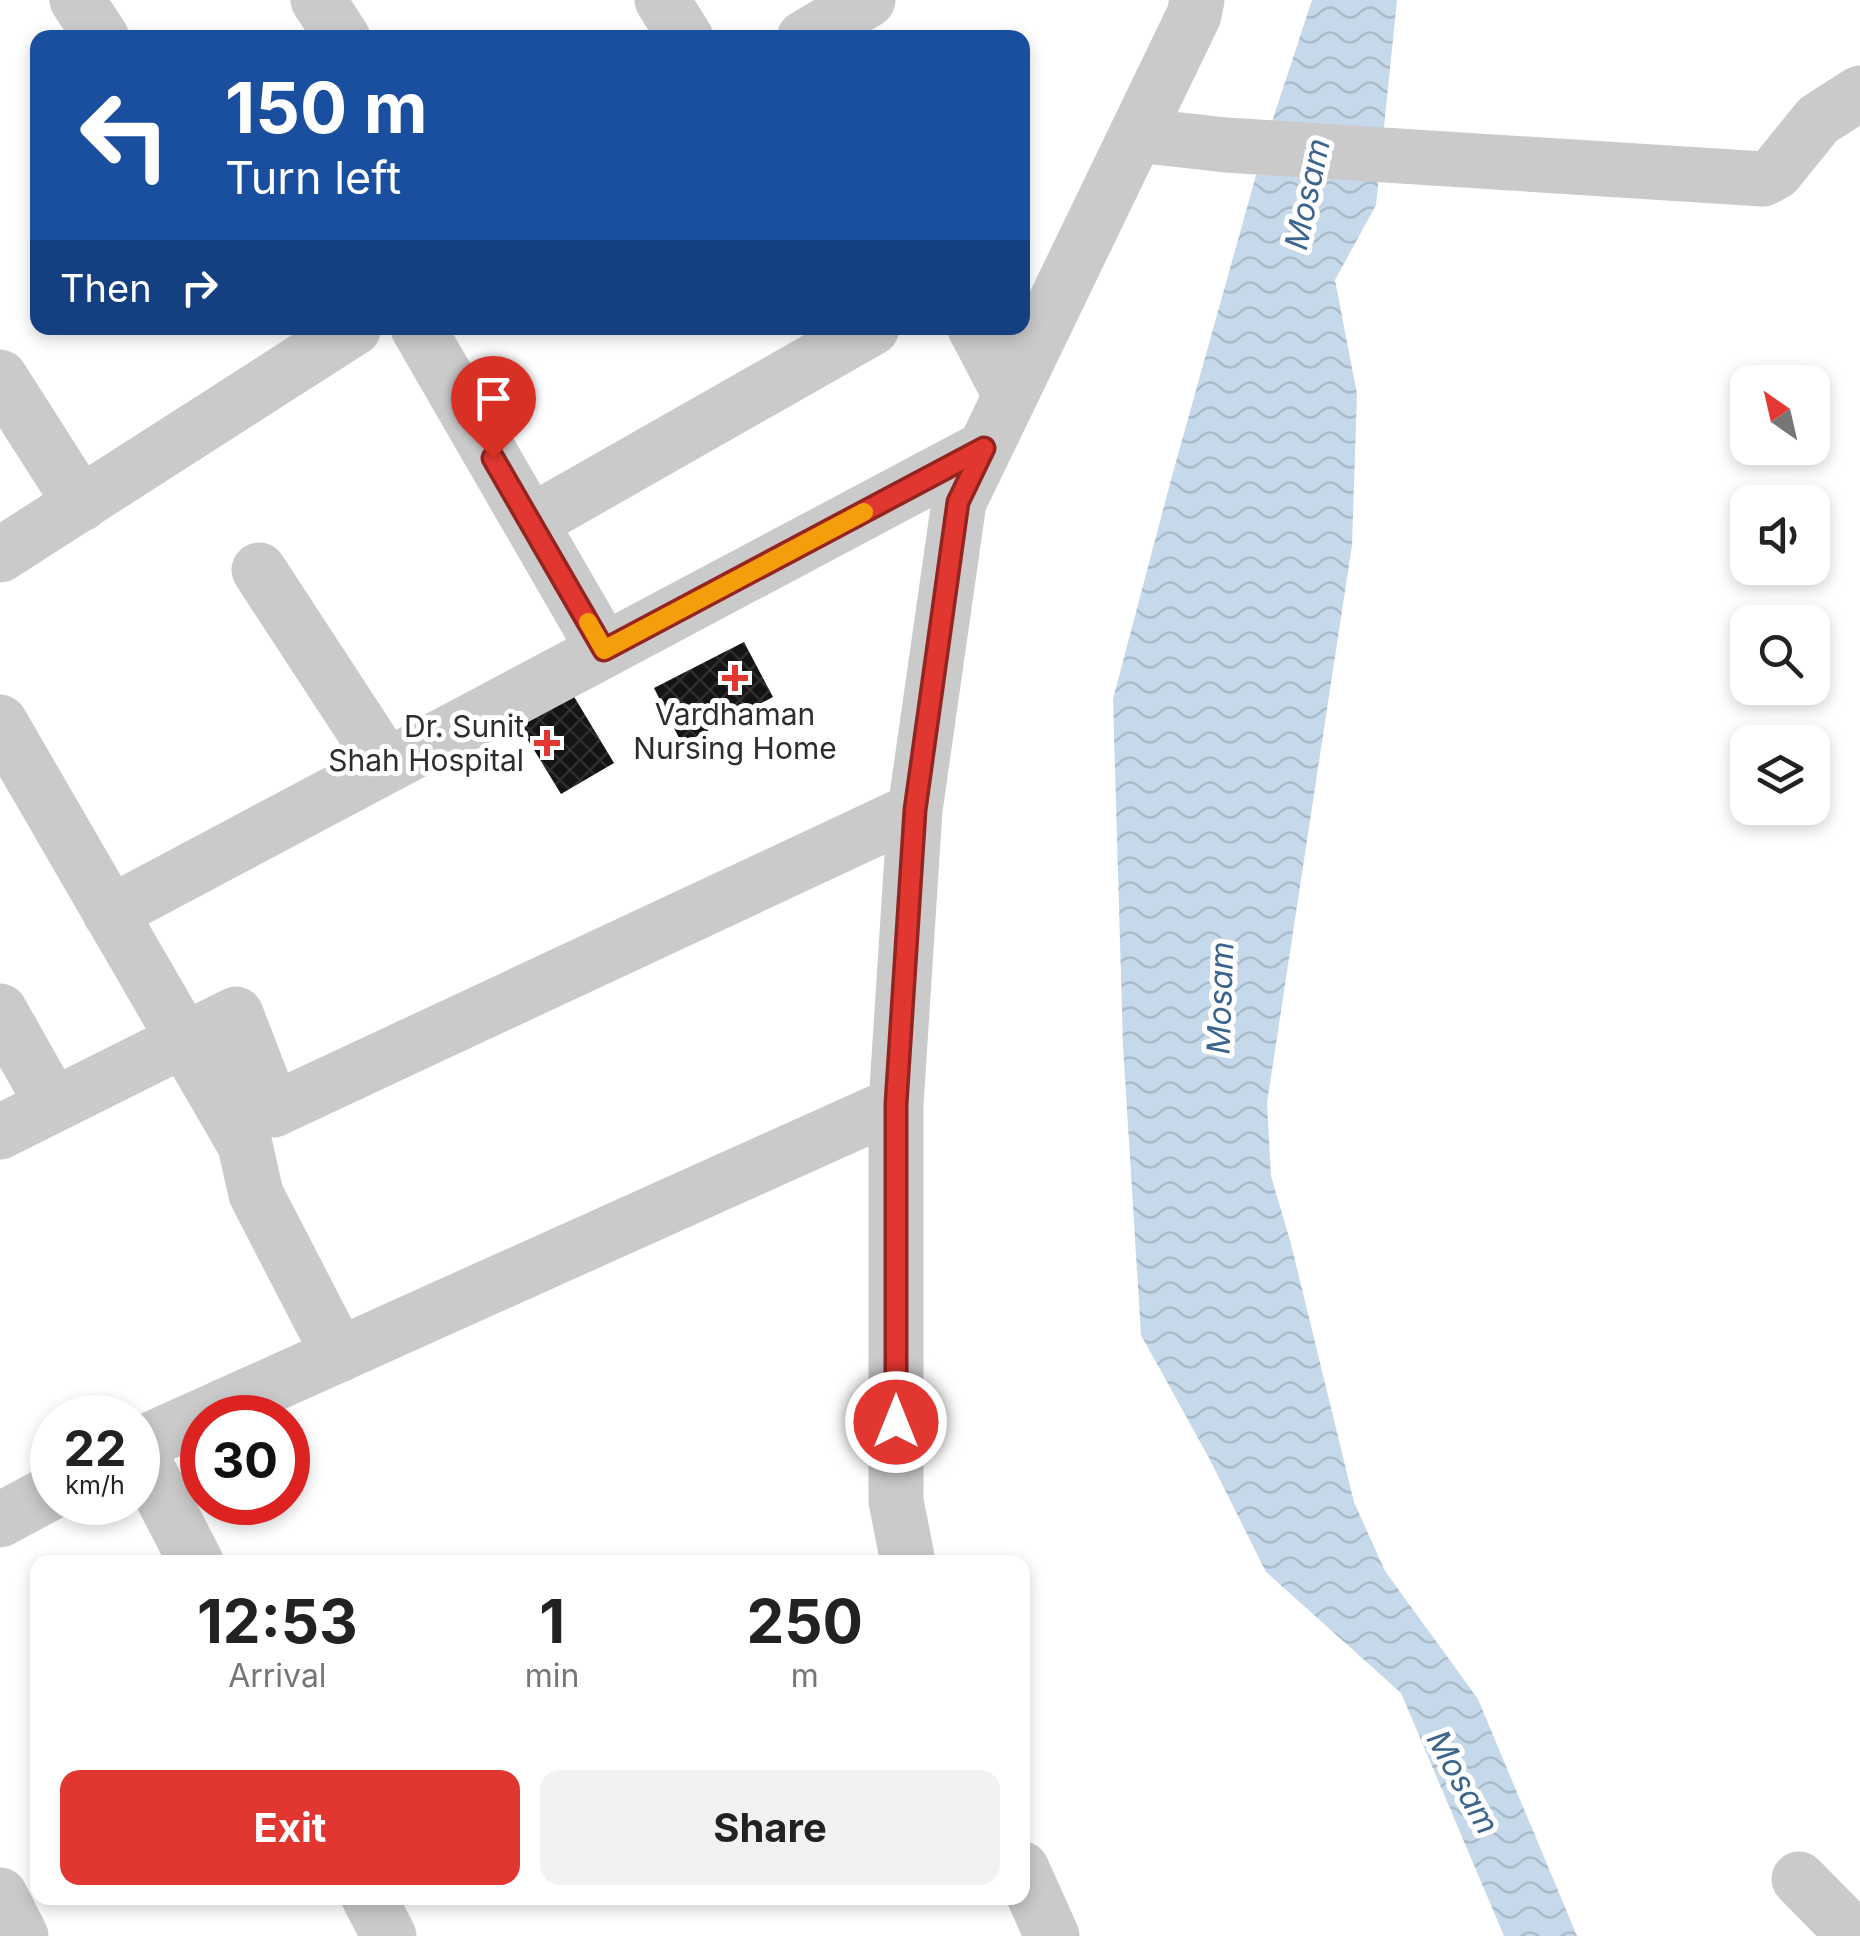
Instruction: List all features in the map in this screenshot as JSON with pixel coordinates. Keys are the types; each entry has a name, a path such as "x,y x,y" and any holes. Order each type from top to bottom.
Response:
{"street":[{"path":"77,0 97,30"},
{"path":"318,0 338,30"},
{"path":"662,0 681,30"},
{"path":"806,22 868,0"},
{"path":"907,1555 896,1501 896,1104 915,810 958,502 1194,15 1197,0"},
{"path":"1136,135 1226,145 1753,179 1776,172 1818,120 1860,94"},
{"path":"422,335 604,650"},
{"path":"530,522 860,335"},
{"path":"980,335 1010,395"},
{"path":"0,555 80,504 319,337"},
{"path":"0,376 80,504"},
{"path":"110,913 984,448"},
{"path":"259,570 387,766"},
{"path":"0,722 245,1145 256,1194 339,1355"},
{"path":"0,1132 236,1014 272,1110 915,810"},
{"path":"0,1011 53,1106"},
{"path":"160,1437 896,1104"},
{"path":"160,1491 192,1555"},
{"path":"0,1520 30,1504"},
{"path":"1799,1879 1855,1936"},
{"path":"1030,1887 1052,1936"},
{"path":"0,1895 21,1936"},
{"path":"373,1905 389,1936"}],"water":[{"name":"Mosam","path":"1312,0 1397,0 1376,205 1335,280 1357,394 1352,545 1267,1103 1271,1176 1354,1502 1385,1571 1478,1699 1577,1936 1504,1936 1401,1693 1266,1572 1141,1335 1123,1046 1113,699 1265,143"}],"building":[{"path":"744,642 773,697 682,744 654,688"},
{"path":"570,690 614,763 561,794 517,722"}],"slow traffic":[{"path":"588,622 604,650 864,512"}],"place":[{"name":"Vardhaman Nursing Home","path":"735,678"},
{"name":"Dr. Sunit Shah Hospital","path":"547,743"}],"route":[{"path":"493,458 604,650 984,448 958,502 915,810 896,1104 896,1422"}]}
